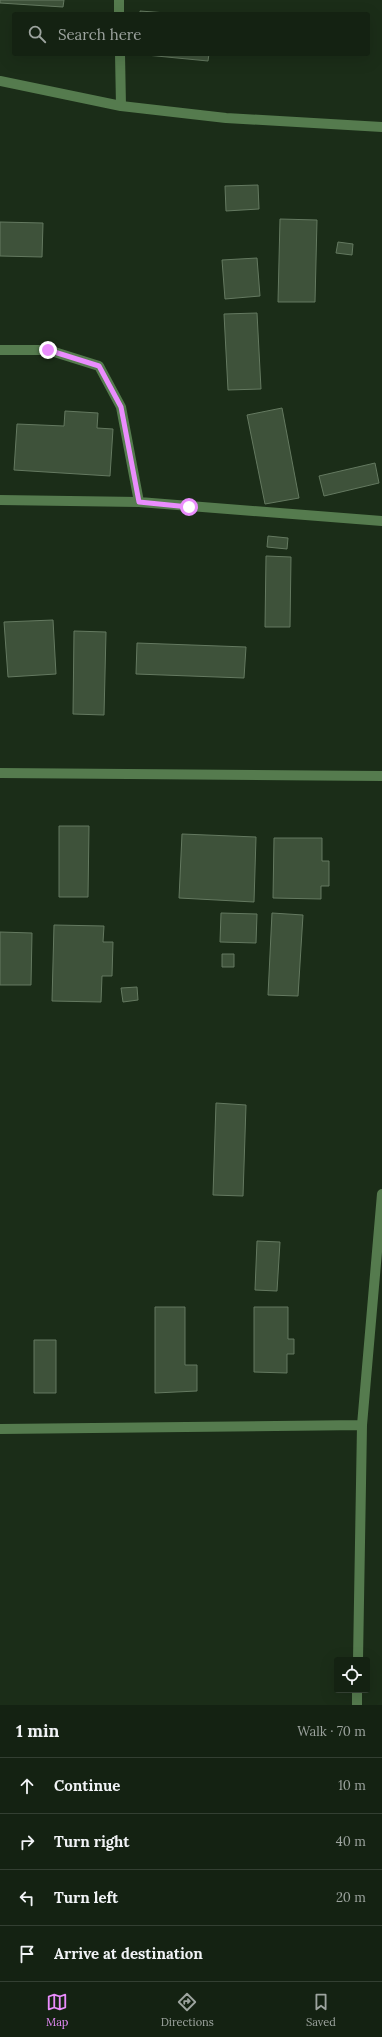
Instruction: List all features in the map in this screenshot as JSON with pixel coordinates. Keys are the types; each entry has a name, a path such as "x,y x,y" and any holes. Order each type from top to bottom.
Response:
{"street":[{"path":"119,0 119,12"},
{"path":"120,56 121,106"},
{"path":"0,81 121,106 226,118 382,127"},
{"path":"0,350 48,350 99,366 121,407 139,502"},
{"path":"0,500 139,502 382,521"},
{"path":"0,773 382,776"},
{"path":"358,1657 362,1425 382,1194"},
{"path":"0,1429 362,1425"},
{"path":"357,1693 357,1705"}],"building":[{"path":"0,0 64,0 63,7 0,3"},
{"path":"157,56 209,56 208,61"},
{"path":"258,185 259,209 226,211 225,186"},
{"path":"280,219 317,220 315,302 278,302"},
{"path":"0,222 43,223 42,257 0,256"},
{"path":"338,242 353,244 352,255 336,253"},
{"path":"257,258 260,296 225,299 222,260"},
{"path":"257,313 261,389 228,390 224,314"},
{"path":"282,408 299,498 265,504 247,415"},
{"path":"65,411 98,413 97,428 113,429 110,476 14,470 17,424 64,426"},
{"path":"375,463 379,483 324,496 319,476"},
{"path":"268,536 288,538 287,549 267,547"},
{"path":"266,556 291,557 290,627 265,627"},
{"path":"53,620 56,674 8,677 4,622"},
{"path":"74,631 106,632 104,715 73,714"},
{"path":"137,643 246,647 244,678 136,674"},
{"path":"59,826 89,826 88,897 59,897"},
{"path":"182,834 256,837 254,902 179,898"},
{"path":"274,838 322,838 322,861 329,861 329,886 321,886 321,899 273,898"},
{"path":"221,913 257,914 256,943 220,942"},
{"path":"272,913 303,915 298,996 268,995"},
{"path":"54,925 104,926 103,942 113,942 112,976 102,976 101,1002 52,1001"},
{"path":"0,932 32,933 31,985 0,985"},
{"path":"222,954 234,954 234,967 222,967"},
{"path":"137,987 138,1000 123,1002 121,988"},
{"path":"216,1103 246,1105 243,1196 213,1195"},
{"path":"257,1241 280,1242 277,1291 255,1290"},
{"path":"155,1307 185,1307 185,1365 197,1365 197,1391 155,1393"},
{"path":"254,1307 288,1307 288,1339 294,1339 294,1354 287,1354 287,1373 254,1372"},
{"path":"34,1340 56,1340 56,1393 34,1393"}],"route":[{"path":"48,350 99,366 121,407 139,502 189,507"}]}
